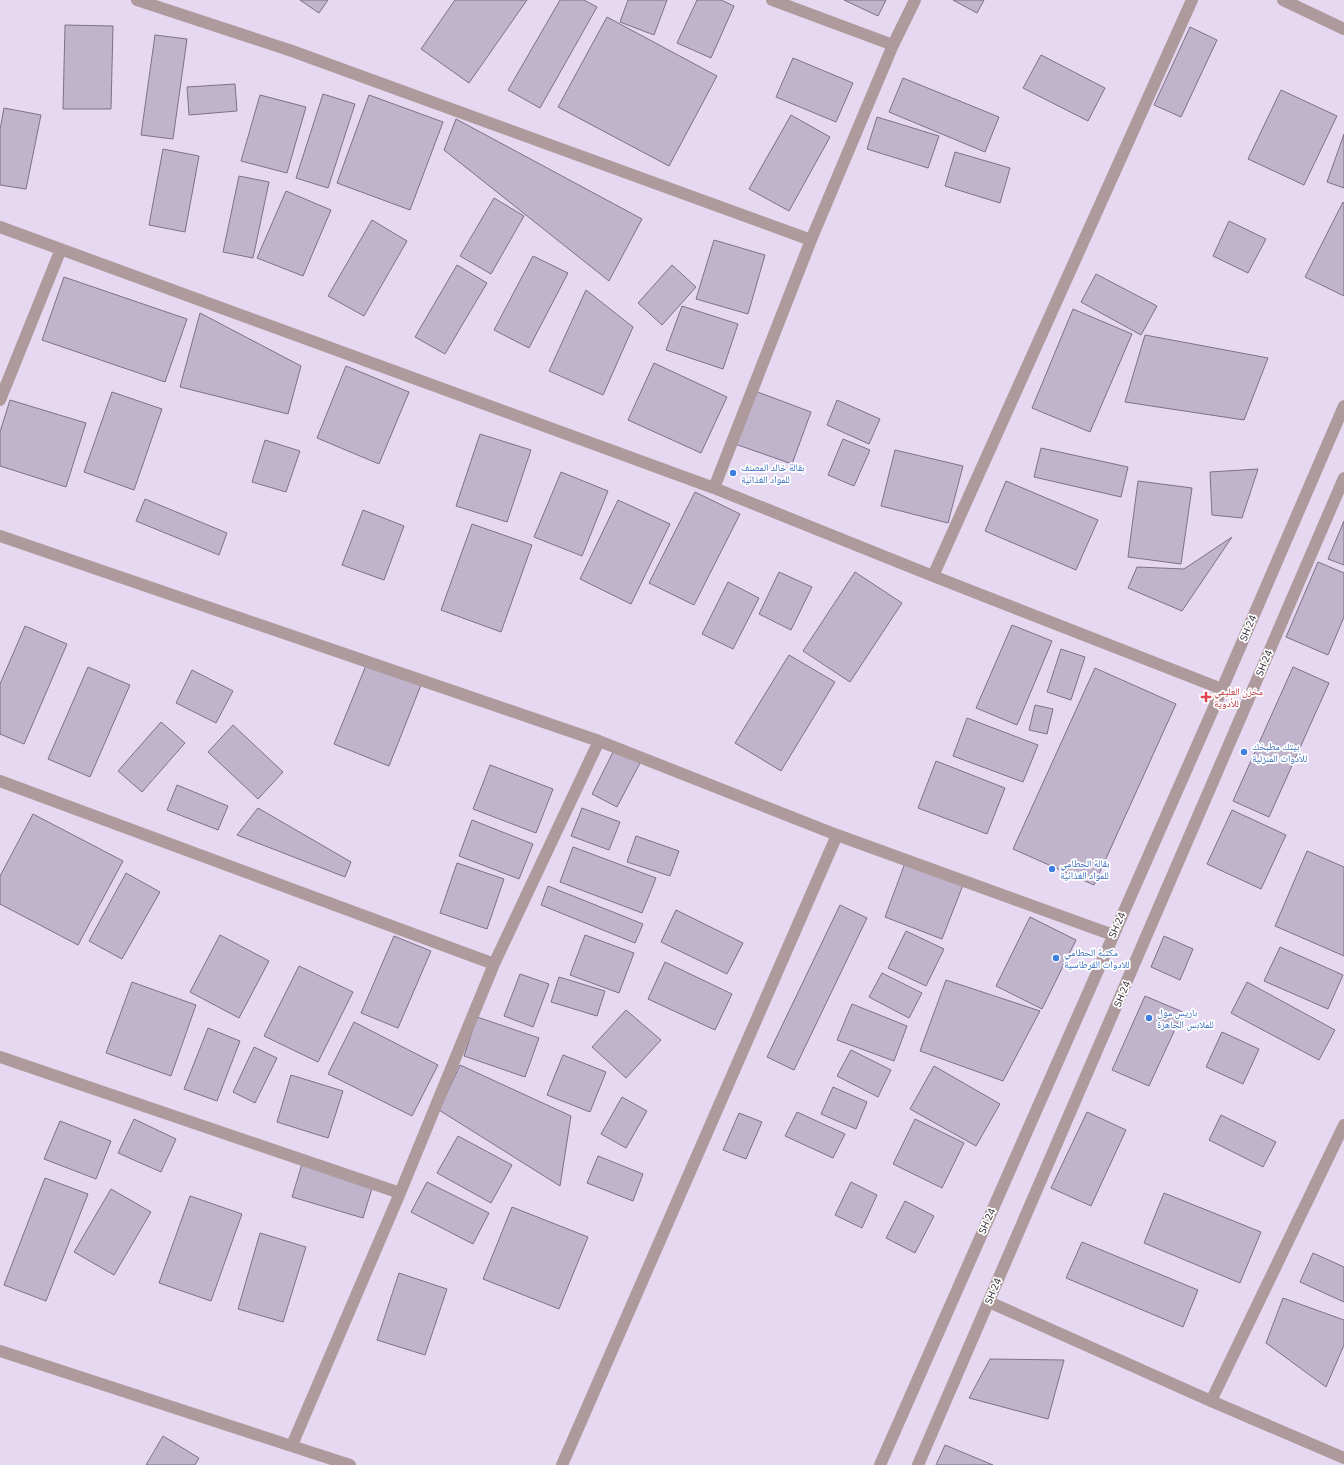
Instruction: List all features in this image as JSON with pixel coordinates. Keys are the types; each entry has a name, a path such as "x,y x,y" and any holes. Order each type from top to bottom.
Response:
{"street":[{"path":"137,0 292,51 811,240"},
{"path":"772,0 893,45"},
{"path":"714,488 811,240 893,45 915,0"},
{"path":"933,576 1192,0"},
{"path":"1282,0 1344,29"},
{"path":"0,227 714,488 933,576 1222,689"},
{"path":"0,400 61,249"},
{"name":"SH 24","path":"880,1465 1222,689 1344,406"},
{"name":"SH 24","path":"918,1465 1344,478"},
{"path":"0,536 599,741 837,835 1113,935"},
{"path":"292,1445 400,1193 494,964 599,741"},
{"path":"0,781 494,964"},
{"path":"562,1465 837,835"},
{"path":"0,1057 400,1193"},
{"path":"1211,1401 1344,1125"},
{"path":"989,1302 1211,1401 1344,1458"},
{"path":"0,1351 350,1465"}],"building":[{"path":"300,0 328,0 319,13"},
{"path":"455,0 527,0 469,83 421,49"},
{"path":"560,0 584,0 597,7 540,108 508,90"},
{"path":"628,0 667,0 654,35 620,22"},
{"path":"697,0 721,0 734,6 711,58 677,43"},
{"path":"844,0 886,0 878,16"},
{"path":"953,0 984,0 977,13"},
{"path":"607,17 717,76 669,166 558,107"},
{"path":"65,25 113,26 111,109 63,109"},
{"path":"1190,27 1217,40 1181,117 1154,105"},
{"path":"155,35 187,39 173,139 141,135"},
{"path":"1041,55 1105,88 1088,121 1023,88"},
{"path":"793,58 853,83 836,122 776,97"},
{"path":"903,78 999,117 985,152 889,112"},
{"path":"235,84 237,111 189,115 187,87"},
{"path":"1281,90 1337,116 1304,185 1248,159"},
{"path":"323,94 355,104 328,188 296,178"},
{"path":"260,95 306,107 287,173 241,161"},
{"path":"369,95 443,122 410,210 337,183"},
{"path":"4,108 41,115 26,189 0,185 0,130"},
{"path":"791,115 830,137 789,211 749,189"},
{"path":"877,117 939,136 928,168 867,149"},
{"path":"456,119 642,219 609,281 444,150"},
{"path":"1344,134 1344,188 1327,182"},
{"path":"163,149 199,156 185,232 149,225"},
{"path":"955,152 1010,168 1000,203 945,186"},
{"path":"239,176 269,182 253,258 223,252"},
{"path":"286,191 331,210 303,276 257,258"},
{"path":"494,198 524,216 491,274 460,256"},
{"path":"1343,202 1344,203 1344,296 1305,277"},
{"path":"372,220 407,241 364,316 328,296"},
{"path":"1229,221 1266,239 1248,273 1213,256"},
{"path":"714,240 765,255 748,314 696,299"},
{"path":"533,256 568,273 529,348 494,330"},
{"path":"457,265 487,283 445,354 415,337"},
{"path":"672,265 696,287 662,325 638,303"},
{"path":"1096,274 1157,306 1141,335 1081,302"},
{"path":"64,277 187,319 165,382 42,340"},
{"path":"586,290 633,327 603,395 549,371"},
{"path":"682,306 738,324 723,369 666,350"},
{"path":"1073,309 1132,334 1090,432 1032,408"},
{"path":"200,313 301,366 288,414 180,387"},
{"path":"1145,335 1268,358 1244,420 1125,402"},
{"path":"654,363 727,397 701,453 628,420"},
{"path":"346,366 409,392 379,464 317,438"},
{"path":"755,391 811,412 792,464 735,444"},
{"path":"112,392 162,409 134,490 84,472"},
{"path":"10,400 86,423 66,487 0,466 0,432"},
{"path":"837,400 880,419 869,444 827,425"},
{"path":"480,434 531,450 507,522 456,506"},
{"path":"843,439 870,450 854,486 828,475"},
{"path":"265,440 300,451 286,492 252,482"},
{"path":"1041,448 1128,467 1121,497 1034,477"},
{"path":"895,450 963,466 948,523 881,506"},
{"path":"1258,469 1242,518 1212,515 1210,472"},
{"path":"561,472 608,491 582,556 534,537"},
{"path":"1006,481 1098,520 1076,570 985,531"},
{"path":"1138,481 1192,488 1181,564 1128,557"},
{"path":"695,492 740,514 694,605 649,583"},
{"path":"145,499 227,533 219,555 136,521"},
{"path":"618,500 670,524 631,604 580,579"},
{"path":"363,510 404,526 384,580 342,565"},
{"path":"1344,521 1344,565 1328,559"},
{"path":"472,524 532,545 501,632 441,610"},
{"path":"1232,537 1182,611 1128,588 1137,567 1184,569"},
{"path":"1318,562 1344,573 1344,617 1328,655 1286,637"},
{"path":"779,572 812,587 791,630 759,614"},
{"path":"855,572 902,603 850,682 803,651"},
{"path":"728,582 759,598 733,649 702,634"},
{"path":"1012,625 1052,641 1017,725 976,708"},
{"path":"25,626 67,644 24,744 0,734 0,684"},
{"path":"1061,649 1085,657 1071,700 1047,692"},
{"path":"789,655 835,682 781,771 735,743"},
{"path":"367,663 421,685 389,766 334,744"},
{"path":"88,667 130,685 90,777 48,759"},
{"path":"1293,667 1329,683 1269,817 1233,801"},
{"path":"1095,668 1176,704 1094,885 1013,849"},
{"path":"192,670 233,691 216,723 176,703"},
{"path":"1035,705 1053,709 1047,734 1029,730"},
{"path":"967,718 1038,745 1023,782 953,756"},
{"path":"161,722 185,743 142,792 118,771"},
{"path":"233,725 283,772 258,799 208,752"},
{"path":"614,750 640,763 617,807 592,794"},
{"path":"936,761 1005,788 987,834 918,808"},
{"path":"490,765 553,789 536,833 473,809"},
{"path":"177,785 228,806 218,830 167,810"},
{"path":"258,808 351,862 345,877 237,835"},
{"path":"582,808 620,822 609,850 571,836"},
{"path":"1232,810 1286,835 1261,889 1207,864"},
{"path":"33,814 123,861 78,945 0,904 0,876"},
{"path":"472,820 533,844 519,879 459,856"},
{"path":"636,836 679,851 670,876 627,862"},
{"path":"573,847 656,878 642,913 560,882"},
{"path":"1307,851 1344,867 1344,956 1275,926"},
{"path":"457,863 504,879 487,929 440,913"},
{"path":"905,863 963,885 942,939 885,917"},
{"path":"126,873 160,892 122,959 89,941"},
{"path":"548,886 643,924 635,943 541,905"},
{"path":"840,905 867,918 794,1070 767,1057"},
{"path":"676,910 743,943 727,974 661,942"},
{"path":"1030,917 1076,940 1042,1009 996,986"},
{"path":"906,931 944,949 926,986 888,968"},
{"path":"220,935 269,961 239,1018 190,992"},
{"path":"585,935 634,953 619,993 570,975"},
{"path":"394,936 431,951 398,1028 361,1013"},
{"path":"1164,936 1193,949 1180,980 1151,967"},
{"path":"1280,947 1343,975 1328,1009 1264,981"},
{"path":"665,962 732,994 715,1030 648,999"},
{"path":"299,966 353,992 318,1062 264,1036"},
{"path":"882,973 922,993 909,1018 869,997"},
{"path":"520,974 549,984 533,1027 504,1016"},
{"path":"559,977 605,991 597,1016 551,1002"},
{"path":"946,980 1040,1011 1003,1081 920,1051"},
{"path":"132,982 196,1005 171,1076 106,1053"},
{"path":"1247,982 1335,1030 1319,1060 1231,1013"},
{"path":"1145,996 1183,1012 1149,1086 1112,1070"},
{"path":"852,1004 907,1026 894,1061 837,1040"},
{"path":"626,1010 661,1040 626,1078 592,1047"},
{"path":"477,1017 539,1038 525,1077 464,1056"},
{"path":"354,1022 438,1065 412,1116 328,1074"},
{"path":"208,1028 240,1041 217,1101 184,1089"},
{"path":"1222,1032 1259,1049 1243,1084 1206,1067"},
{"path":"254,1047 277,1058 255,1103 233,1092"},
{"path":"851,1050 891,1070 878,1097 837,1076"},
{"path":"563,1055 606,1072 590,1112 547,1095"},
{"path":"460,1065 571,1116 560,1186 439,1110"},
{"path":"934,1066 1000,1104 976,1146 910,1109"},
{"path":"291,1075 343,1091 328,1138 277,1122"},
{"path":"833,1087 867,1102 856,1129 821,1114"},
{"path":"622,1097 647,1111 626,1148 601,1134"},
{"path":"797,1112 845,1134 833,1158 785,1136"},
{"path":"1087,1112 1126,1130 1091,1206 1051,1188"},
{"path":"739,1113 762,1122 746,1159 723,1150"},
{"path":"1221,1115 1276,1142 1263,1167 1209,1140"},
{"path":"134,1119 176,1139 161,1172 118,1153"},
{"path":"915,1119 964,1143 942,1188 893,1164"},
{"path":"60,1121 111,1141 96,1179 44,1159"},
{"path":"458,1136 512,1165 491,1203 437,1173"},
{"path":"598,1156 643,1174 633,1201 587,1183"},
{"path":"302,1164 373,1185 363,1218 292,1197"},
{"path":"45,1178 88,1194 46,1301 4,1285"},
{"path":"427,1182 489,1213 473,1244 411,1212"},
{"path":"851,1182 877,1195 862,1228 835,1215"},
{"path":"111,1189 151,1212 114,1275 74,1252"},
{"path":"1164,1193 1261,1232 1240,1283 1144,1243"},
{"path":"190,1196 242,1214 211,1301 159,1283"},
{"path":"905,1201 934,1216 915,1253 886,1238"},
{"path":"512,1207 588,1237 559,1309 483,1279"},
{"path":"260,1233 306,1247 283,1322 238,1309"},
{"path":"1082,1242 1198,1290 1183,1327 1066,1278"},
{"path":"1313,1253 1344,1267 1344,1302 1300,1282"},
{"path":"399,1273 447,1289 425,1355 377,1340"},
{"path":"1283,1298 1344,1320 1344,1345 1326,1387 1266,1343"},
{"path":"990,1359 1064,1360 1048,1419 969,1398"},
{"path":"163,1436 199,1458 195,1465 146,1465"},
{"path":"945,1445 993,1465 936,1465"}],"place":[{"name":"بقالة خالد المصنف للمواد الغذائية","path":"733,473"},
{"name":"مخزن العليمي للأدوية","path":"1206,697"},
{"name":"بيتك مطبخك للأدوات المنزلية","path":"1244,752"},
{"name":"بقالة الحطامي للمواد الغذائية","path":"1052,869"},
{"name":"مكتبة الحطامي للادوات القرطاسية","path":"1056,958"},
{"name":"باريس مول للملابس الجاهزة","path":"1149,1018"}]}
